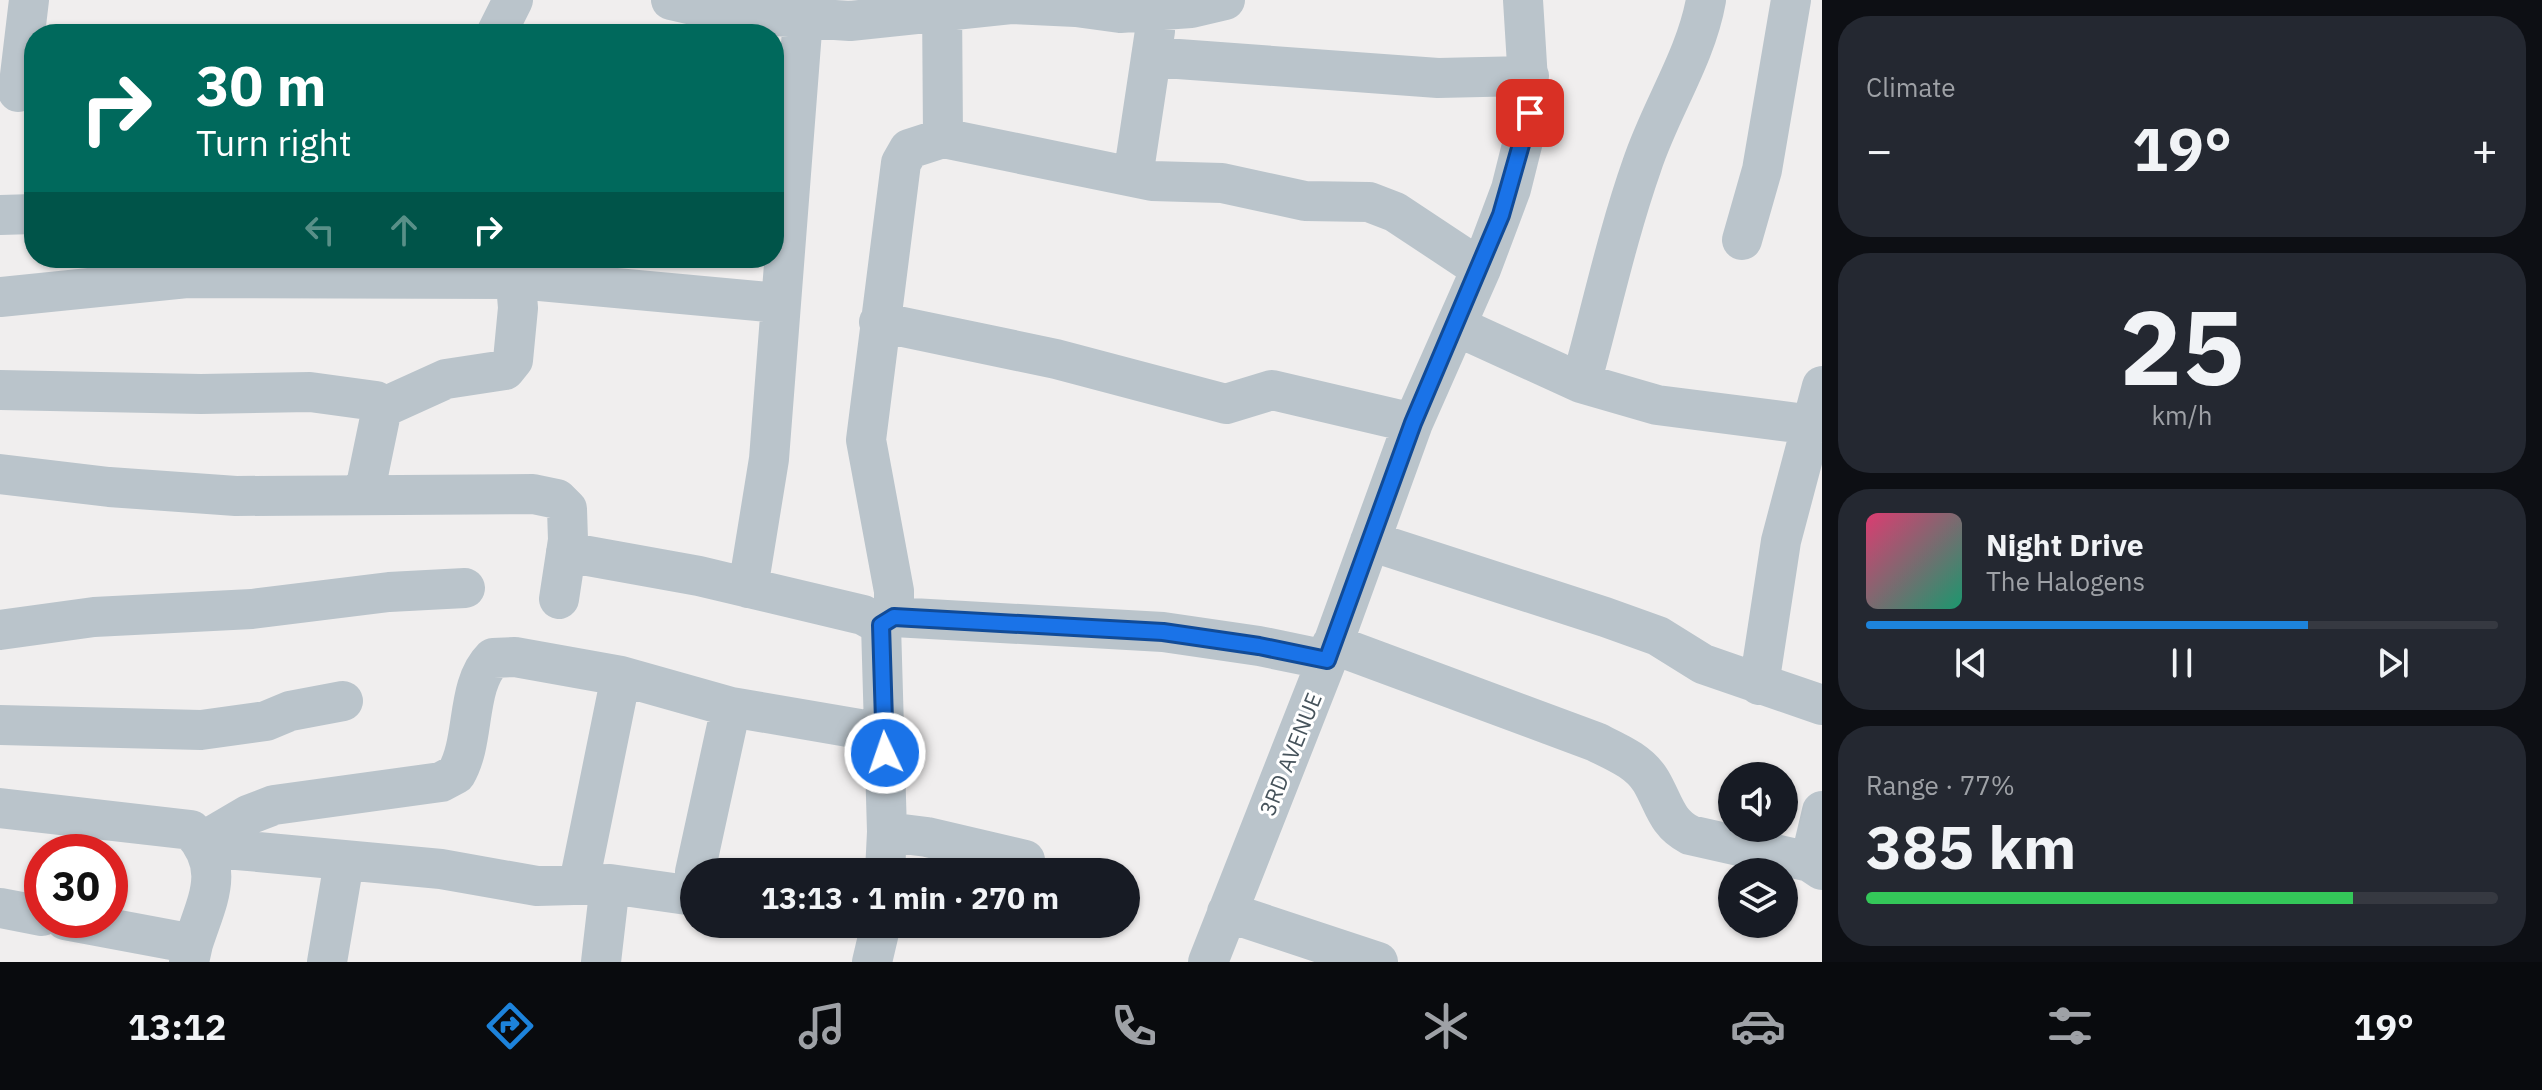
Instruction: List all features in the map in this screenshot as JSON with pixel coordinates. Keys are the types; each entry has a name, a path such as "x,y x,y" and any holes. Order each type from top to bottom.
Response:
{"street":[{"path":"26,24 29,0"},
{"path":"501,24 513,0"},
{"path":"671,0 726,23 803,18 850,21 942,6 1011,4 1057,3 1120,13 1191,8 1225,0"},
{"name":"3RD AVENUE","path":"1208,962 1330,652 1413,423 1481,269 1511,189 1530,113 1523,0"},
{"path":"1581,383 1641,167 1665,103 1702,22 1706,0"},
{"path":"1742,240 1762,170 1791,0"},
{"path":"942,6 943,138"},
{"path":"1133,177 1158,11"},
{"path":"784,244 803,18"},
{"path":"17,92 24,38"},
{"path":"1151,57 1438,78 1529,76"},
{"path":"886,858 883,733 887,621 894,591 866,440 901,163 909,149 943,138 1181,185 1222,183 1305,201 1369,202 1395,212 1481,269"},
{"path":"0,215 24,214"},
{"path":"0,297 187,278 516,268 779,303"},
{"path":"382,408 446,379 505,370 513,360 516,268"},
{"path":"748,588 769,459 782,268"},
{"path":"879,322 1056,359 1226,404 1272,390 1413,423"},
{"path":"1456,326 1581,383 1657,405 1813,425"},
{"path":"1759,685 1781,541 1822,386"},
{"path":"0,390 201,394 310,392 376,401 382,408"},
{"path":"364,495 382,408"},
{"path":"0,474 94,486 236,496 496,492 557,499 567,509 566,552 559,599"},
{"path":"1370,541 1658,636 1703,664 1822,705"},
{"path":"566,552 748,588 887,621 1163,632 1259,646 1330,652 1596,742 1629,758 1650,779 1675,828 1690,835 1816,866 1822,811"},
{"path":"0,630 94,617 252,609 389,592 465,588"},
{"path":"206,849 248,815 274,805 441,782 456,774 465,752 480,678 493,658 515,657 621,676 731,707 883,733"},
{"path":"601,962 595,883 621,676"},
{"path":"0,725 201,730 266,721 290,711 343,701"},
{"path":"699,858 731,707"},
{"path":"0,808 173,825 191,830 206,849 208,897 199,956 128,937"},
{"path":"887,832 927,837 1016,858"},
{"path":"206,849 441,869 537,886 595,883 680,885"},
{"path":"327,962 344,862"},
{"path":"0,908 24,913"},
{"path":"1227,912 1378,962"},
{"path":"872,962 878,938"}],"route":[{"path":"885,753 881,625 894,617 1163,632 1327,660 1413,423 1481,269 1511,189 1530,113"}]}
